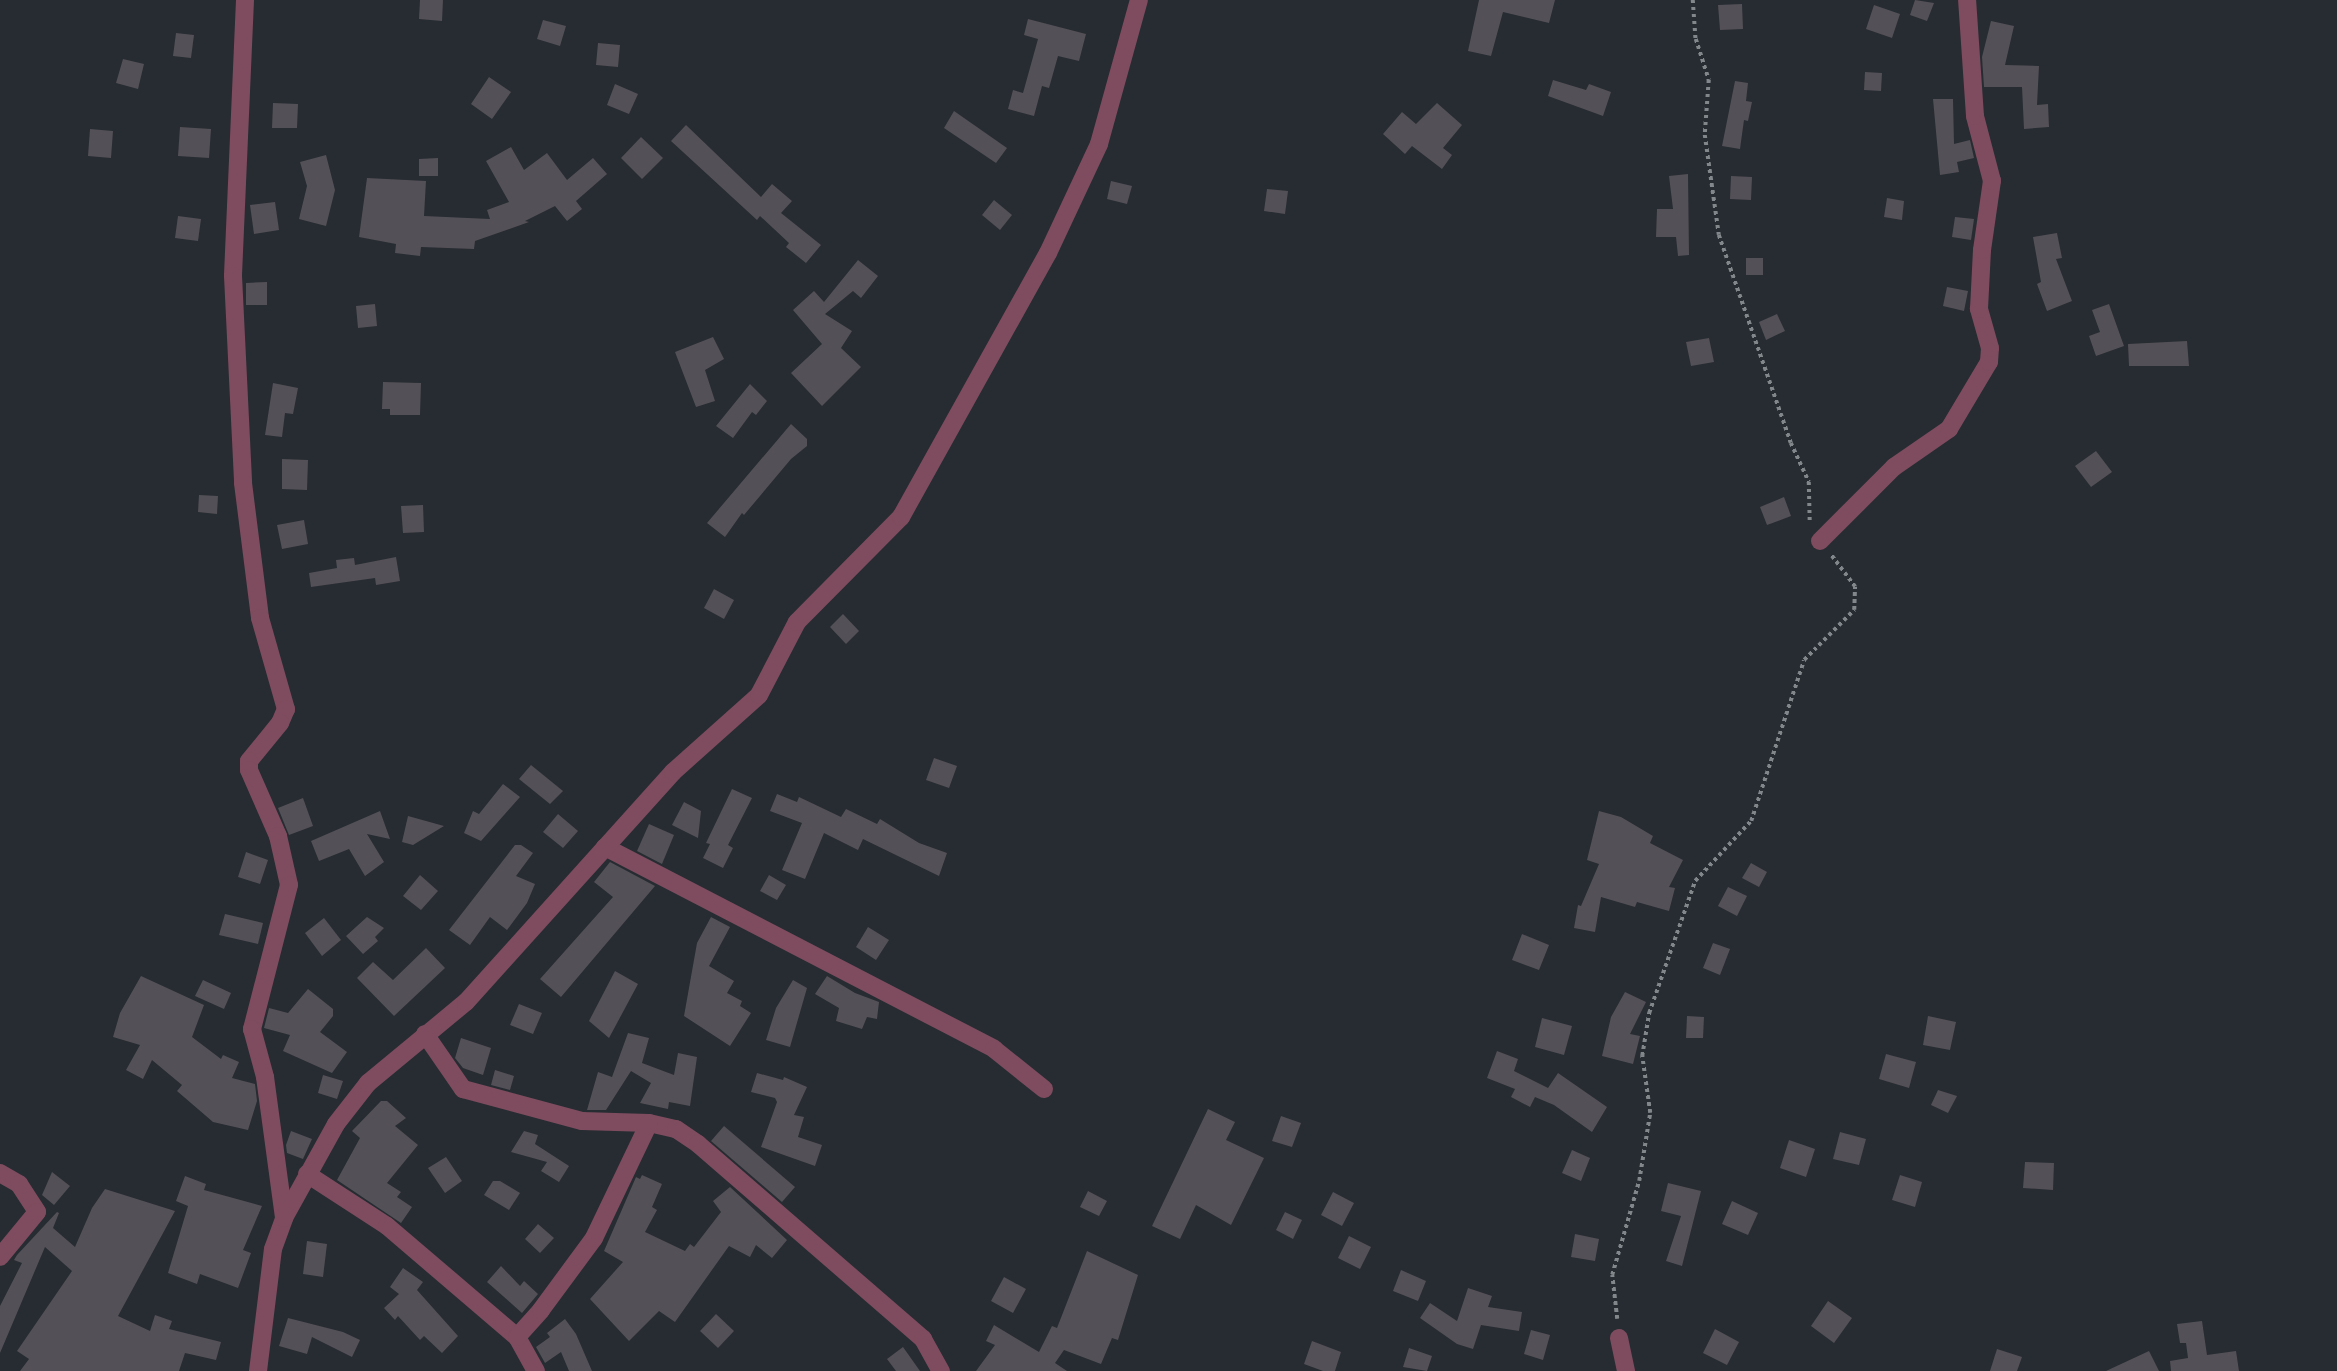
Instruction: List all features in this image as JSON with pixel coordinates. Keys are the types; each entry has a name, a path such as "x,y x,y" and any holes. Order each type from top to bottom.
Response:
{"street":[{"path":"245,0 233,276 243,483 260,618 286,709 281,723 250,761 249,770 278,836 289,885 252,1029 265,1077 285,1218"},
{"path":"258,1371 273,1249 307,1174 336,1124 368,1083 466,1002 673,772 759,695 797,622 901,517 1048,253 1099,144 1139,0"},
{"path":"1821,541 1894,467 1949,429 1989,362 1990,348 1979,309 1982,250 1992,181 1975,116 1967,0"},
{"path":"605,847 994,1049 1044,1089"},
{"path":"425,1034 463,1089 582,1121 649,1123 676,1129 698,1144 923,1339 941,1371"},
{"path":"517,1337 594,1238 649,1123"},
{"path":"0,1173 19,1184 37,1212 0,1257"},
{"path":"307,1174 387,1226 517,1337 536,1371"},
{"path":"1619,1338 1626,1371"}],"path":[{"path":"1619,1338 1612,1275 1639,1181 1650,1113 1642,1056 1648,1013 1695,881 1751,821 1804,660 1854,610 1855,587 1810,526 1810,482 1791,443 1719,235 1705,135 1709,80 1696,39 1693,0"}],"building":[{"path":"420,0 443,0 442,21 419,19"},
{"path":"1479,0 1555,0 1549,23 1503,12 1491,56 1468,51"},
{"path":"1915,0 1934,3 1927,21 1910,15"},
{"path":"1742,4 1743,29 1720,30 1718,5"},
{"path":"1874,5 1900,14 1892,38 1866,29"},
{"path":"1028,19 1086,34 1079,61 1058,56 1049,88 1042,86 1034,116 1008,109 1013,90 1023,93 1038,39 1024,35"},
{"path":"543,20 566,26 560,46 537,39"},
{"path":"1991,21 2014,26 2005,65 2039,66 2037,105 2048,104 2049,127 2024,129 2022,87 1984,87 1982,57"},
{"path":"176,33 194,35 191,58 173,56"},
{"path":"598,43 620,45 618,67 596,65"},
{"path":"123,59 144,64 138,89 116,83"},
{"path":"1865,72 1882,73 1881,91 1864,90"},
{"path":"489,77 511,92 492,119 471,104"},
{"path":"1553,80 1586,90 1589,84 1611,92 1603,116 1548,96"},
{"path":"1735,81 1748,83 1746,101 1752,102 1748,121 1744,120 1740,149 1722,146"},
{"path":"615,84 638,94 629,114 607,105"},
{"path":"1933,99 1953,99 1954,144 1970,140 1974,158 1957,162 1959,172 1940,175"},
{"path":"273,103 298,104 297,128 272,128"},
{"path":"1437,103 1462,125 1443,148 1452,155 1442,169 1412,146 1405,154 1383,134 1402,112 1416,124"},
{"path":"954,111 1007,148 996,163 944,128"},
{"path":"686,125 761,197 772,184 792,201 781,213 821,245 806,263 786,247 789,243 760,216 757,220 671,141"},
{"path":"180,127 211,129 209,158 178,156"},
{"path":"90,129 113,131 111,158 88,156"},
{"path":"641,137 663,158 642,179 621,158"},
{"path":"511,147 524,170 547,153 567,180 593,158 607,174 576,201 582,209 567,221 555,206 525,221 529,222 475,241 474,249 421,247 420,256 395,253 396,244 359,237 367,178 426,181 424,216 490,219 487,210 509,202 486,161"},
{"path":"326,155 335,190 326,226 299,219 307,186 300,162"},
{"path":"438,158 438,176 419,176 419,159"},
{"path":"1688,174 1689,255 1678,256 1676,237 1656,237 1657,209 1673,209 1669,176"},
{"path":"1731,176 1752,177 1751,200 1730,199"},
{"path":"1111,181 1132,186 1127,204 1107,199"},
{"path":"1267,189 1288,191 1285,214 1264,211"},
{"path":"1887,198 1904,201 1902,220 1884,217"},
{"path":"994,200 1012,215 1000,230 982,215"},
{"path":"275,202 279,230 254,234 250,205"},
{"path":"178,216 201,219 198,241 175,238"},
{"path":"1955,217 1974,219 1971,240 1952,237"},
{"path":"2057,233 2062,258 2056,259 2072,301 2047,311 2037,284 2041,282 2033,237"},
{"path":"1746,258 1763,258 1763,275 1746,275"},
{"path":"858,260 878,276 861,298 853,291 825,314 852,331 841,348 861,367 822,406 791,373 822,344 793,310 814,291 824,302"},
{"path":"267,282 267,305 246,305 246,283"},
{"path":"1947,287 1968,291 1964,311 1943,306"},
{"path":"375,304 377,326 358,328 356,306"},
{"path":"2109,304 2124,346 2096,356 2089,336 2100,332 2092,310"},
{"path":"1777,314 1785,331 1766,340 1759,322"},
{"path":"713,337 724,359 705,370 715,401 696,407 675,352"},
{"path":"1709,338 1714,362 1691,366 1686,342"},
{"path":"2187,341 2189,366 2129,366 2128,344"},
{"path":"383,382 421,383 420,415 390,415 390,409 382,409"},
{"path":"273,383 298,388 293,414 285,413 282,437 265,435"},
{"path":"750,384 767,401 756,415 752,412 733,438 716,426"},
{"path":"791,424 807,439 807,446 791,459 744,515 742,513 725,537 707,523"},
{"path":"2096,451 2112,472 2091,487 2075,466"},
{"path":"282,459 308,460 307,490 282,489"},
{"path":"199,495 218,496 217,514 198,512"},
{"path":"1784,497 1791,516 1767,525 1760,507"},
{"path":"423,505 424,532 403,533 401,506"},
{"path":"304,520 308,544 282,549 277,525"},
{"path":"396,557 400,581 376,585 375,578 311,587 309,573 337,568 336,560 354,558 355,565"},
{"path":"714,589 734,600 724,619 704,608"},
{"path":"843,614 859,631 846,644 830,627"},
{"path":"934,758 957,766 949,788 926,780"},
{"path":"531,765 563,791 550,804 519,779"},
{"path":"503,784 520,797 481,841 464,833 473,811 479,814"},
{"path":"732,789 752,798 728,845 733,848 723,868 703,858 710,844 706,843"},
{"path":"777,794 797,802 799,797 841,817 846,809 877,824 880,819 919,843 947,853 939,876 863,839 858,850 824,833 805,879 782,870 802,823 770,811"},
{"path":"303,798 313,826 289,835 278,808"},
{"path":"684,802 701,811 698,838 672,825"},
{"path":"380,811 390,839 367,834 384,862 365,876 349,849 319,861 311,841"},
{"path":"1599,811 1621,817 1653,836 1650,843 1683,860 1669,887 1675,888 1669,911 1637,902 1635,907 1601,897 1595,932 1574,928 1578,905 1581,906 1599,864 1587,860"},
{"path":"558,814 578,831 563,848 543,832"},
{"path":"408,816 444,826 413,845 402,842"},
{"path":"649,824 674,835 662,864 637,851"},
{"path":"515,845 521,845 533,853 516,876 535,884 527,903 507,930 490,917 470,945 449,930"},
{"path":"246,852 268,860 260,884 238,877"},
{"path":"610,862 655,886 561,997 540,979 613,897 594,882"},
{"path":"1751,863 1767,872 1759,887 1742,878"},
{"path":"420,875 438,891 421,910 403,896"},
{"path":"769,875 786,885 777,900 760,891"},
{"path":"1728,887 1747,896 1737,916 1718,906"},
{"path":"225,914 263,923 258,944 219,935"},
{"path":"367,917 384,928 375,937 378,941 363,954 346,936"},
{"path":"711,917 730,927 709,966 734,981 727,993 742,1001 740,1006 751,1013 730,1046 684,1016 697,943"},
{"path":"324,918 341,940 322,956 305,933"},
{"path":"868,927 889,940 876,960 856,947"},
{"path":"1522,934 1549,945 1539,970 1512,960"},
{"path":"1713,943 1730,949 1720,975 1703,968"},
{"path":"426,948 445,968 394,1016 357,978 373,962 393,980"},
{"path":"615,971 638,984 609,1038 589,1021"},
{"path":"141,976 204,1005 192,1037 221,1059 223,1055 239,1062 232,1078 255,1084 257,1101 248,1130 213,1122 177,1091 182,1085 152,1060 143,1079 126,1070 140,1045 113,1037 120,1013"},
{"path":"827,976 855,993 879,1002 877,1019 867,1017 862,1029 836,1021 839,1008 815,994"},
{"path":"203,980 231,993 224,1009 195,996"},
{"path":"793,980 807,988 790,1047 766,1040 776,1008"},
{"path":"308,989 333,1009 333,1016 320,1032 347,1052 332,1073 283,1051 290,1035 264,1028 269,1008 288,1013"},
{"path":"1625,992 1646,1002 1630,1034 1640,1036 1633,1064 1602,1056 1611,1017"},
{"path":"519,1004 542,1013 533,1034 510,1025"},
{"path":"1687,1016 1704,1017 1703,1038 1686,1038"},
{"path":"1928,1016 1956,1022 1950,1050 1923,1045"},
{"path":"1542,1018 1572,1026 1564,1055 1535,1047"},
{"path":"628,1033 649,1038 642,1063 674,1075 678,1053 697,1057 690,1106 669,1102 668,1109 640,1103 651,1083 631,1071 606,1110 587,1110 598,1072 612,1077"},
{"path":"461,1038 491,1048 483,1075 463,1068 455,1058"},
{"path":"1497,1051 1518,1059 1514,1071 1548,1088 1558,1073 1607,1107 1592,1132 1554,1105 1535,1097 1530,1107 1511,1097 1515,1089 1487,1078"},
{"path":"1886,1054 1916,1062 1909,1088 1879,1079"},
{"path":"495,1070 514,1076 510,1090 491,1085"},
{"path":"757,1073 783,1080 784,1077 807,1087 794,1115 804,1117 798,1137 822,1145 815,1166 761,1147 777,1102 775,1098 751,1092"},
{"path":"323,1075 343,1081 337,1099 318,1093"},
{"path":"1938,1090 1957,1096 1948,1113 1931,1105"},
{"path":"381,1101 387,1101 406,1118 395,1126 418,1145 387,1183 401,1192 397,1197 412,1207 401,1223 337,1180 360,1138 352,1131"},
{"path":"1208,1109 1235,1122 1226,1140 1264,1158 1231,1225 1196,1205 1180,1239 1152,1226"},
{"path":"1281,1116 1301,1123 1292,1147 1272,1141"},
{"path":"724,1126 795,1187 782,1202 711,1141"},
{"path":"291,1131 312,1139 303,1159 287,1153 286,1145"},
{"path":"524,1131 538,1135 535,1144 569,1166 559,1182 541,1171 547,1162 511,1152"},
{"path":"1840,1132 1866,1139 1859,1165 1833,1159"},
{"path":"1789,1140 1815,1149 1806,1177 1780,1168"},
{"path":"1572,1150 1590,1158 1581,1181 1562,1173"},
{"path":"446,1157 462,1181 445,1193 428,1168"},
{"path":"2025,1162 2054,1163 2053,1190 2023,1188"},
{"path":"52,1172 70,1186 54,1205 42,1195"},
{"path":"642,1175 662,1184 652,1207 657,1210 645,1232 685,1251 690,1244 694,1247 721,1212 713,1201 730,1187 787,1240 772,1258 756,1245 750,1257 729,1246 675,1322 659,1311 629,1341 590,1299 623,1262 604,1251 636,1177 640,1179"},
{"path":"1900,1175 1922,1182 1915,1207 1892,1200"},
{"path":"185,1176 206,1184 204,1190 262,1206 243,1250 251,1253 238,1288 200,1274 197,1284 168,1273 188,1206 176,1201"},
{"path":"493,1181 500,1181 520,1193 509,1210 484,1195"},
{"path":"1668,1183 1701,1191 1682,1266 1666,1261 1681,1216 1661,1211"},
{"path":"105,1189 175,1211 118,1316 150,1331 155,1315 172,1321 169,1329 221,1342 216,1360 185,1353 179,1371 20,1371 29,1359 17,1351 72,1271 45,1247 0,1353 0,1306 22,1263 14,1260 17,1255 57,1212 59,1213 53,1228 75,1247 92,1208"},
{"path":"1088,1191 1107,1201 1099,1216 1080,1207"},
{"path":"1333,1192 1354,1203 1342,1226 1321,1215"},
{"path":"1732,1201 1758,1213 1748,1235 1722,1224"},
{"path":"1285,1212 1302,1220 1293,1239 1276,1230"},
{"path":"538,1224 554,1238 540,1253 525,1239"},
{"path":"1575,1234 1599,1239 1595,1261 1571,1257"},
{"path":"1349,1236 1371,1247 1360,1269 1338,1258"},
{"path":"307,1241 327,1244 323,1277 303,1274"},
{"path":"1087,1251 1138,1275 1118,1340 1112,1338 1101,1364 1064,1350 1055,1363 1067,1371 976,1371 995,1345 986,1341 994,1325 1039,1352 1052,1326 1057,1328"},
{"path":"501,1266 520,1286 524,1281 538,1294 522,1313 487,1282"},
{"path":"403,1268 423,1282 417,1290 458,1336 442,1353 424,1336 420,1340 398,1316 395,1320 384,1308 399,1294 390,1287"},
{"path":"1401,1270 1426,1281 1418,1301 1393,1291"},
{"path":"1004,1277 1026,1289 1013,1313 991,1301"},
{"path":"1468,1288 1492,1296 1488,1307 1522,1312 1519,1331 1481,1325 1473,1349 1457,1344 1420,1318 1430,1303 1457,1321"},
{"path":"1828,1301 1852,1318 1834,1343 1811,1326"},
{"path":"716,1314 734,1331 718,1348 700,1331"},
{"path":"288,1318 343,1332 360,1340 352,1357 312,1337 307,1354 279,1346"},
{"path":"565,1319 576,1334 592,1371 569,1371 561,1352 545,1363 536,1347 550,1337 547,1333"},
{"path":"2202,1321 2207,1355 2236,1351 2239,1371 2171,1371 2170,1361 2188,1358 2186,1343 2180,1343 2177,1324"},
{"path":"1715,1329 1739,1342 1727,1365 1703,1353"},
{"path":"1531,1330 1550,1335 1543,1360 1524,1354"},
{"path":"1312,1341 1341,1352 1335,1371 1323,1371 1304,1364"},
{"path":"903,1347 920,1371 896,1371 887,1359"},
{"path":"1409,1348 1432,1356 1427,1371 1403,1367"},
{"path":"1997,1349 2022,1357 2017,1371 1990,1371"},
{"path":"2149,1351 2159,1371 2106,1371"}]}
